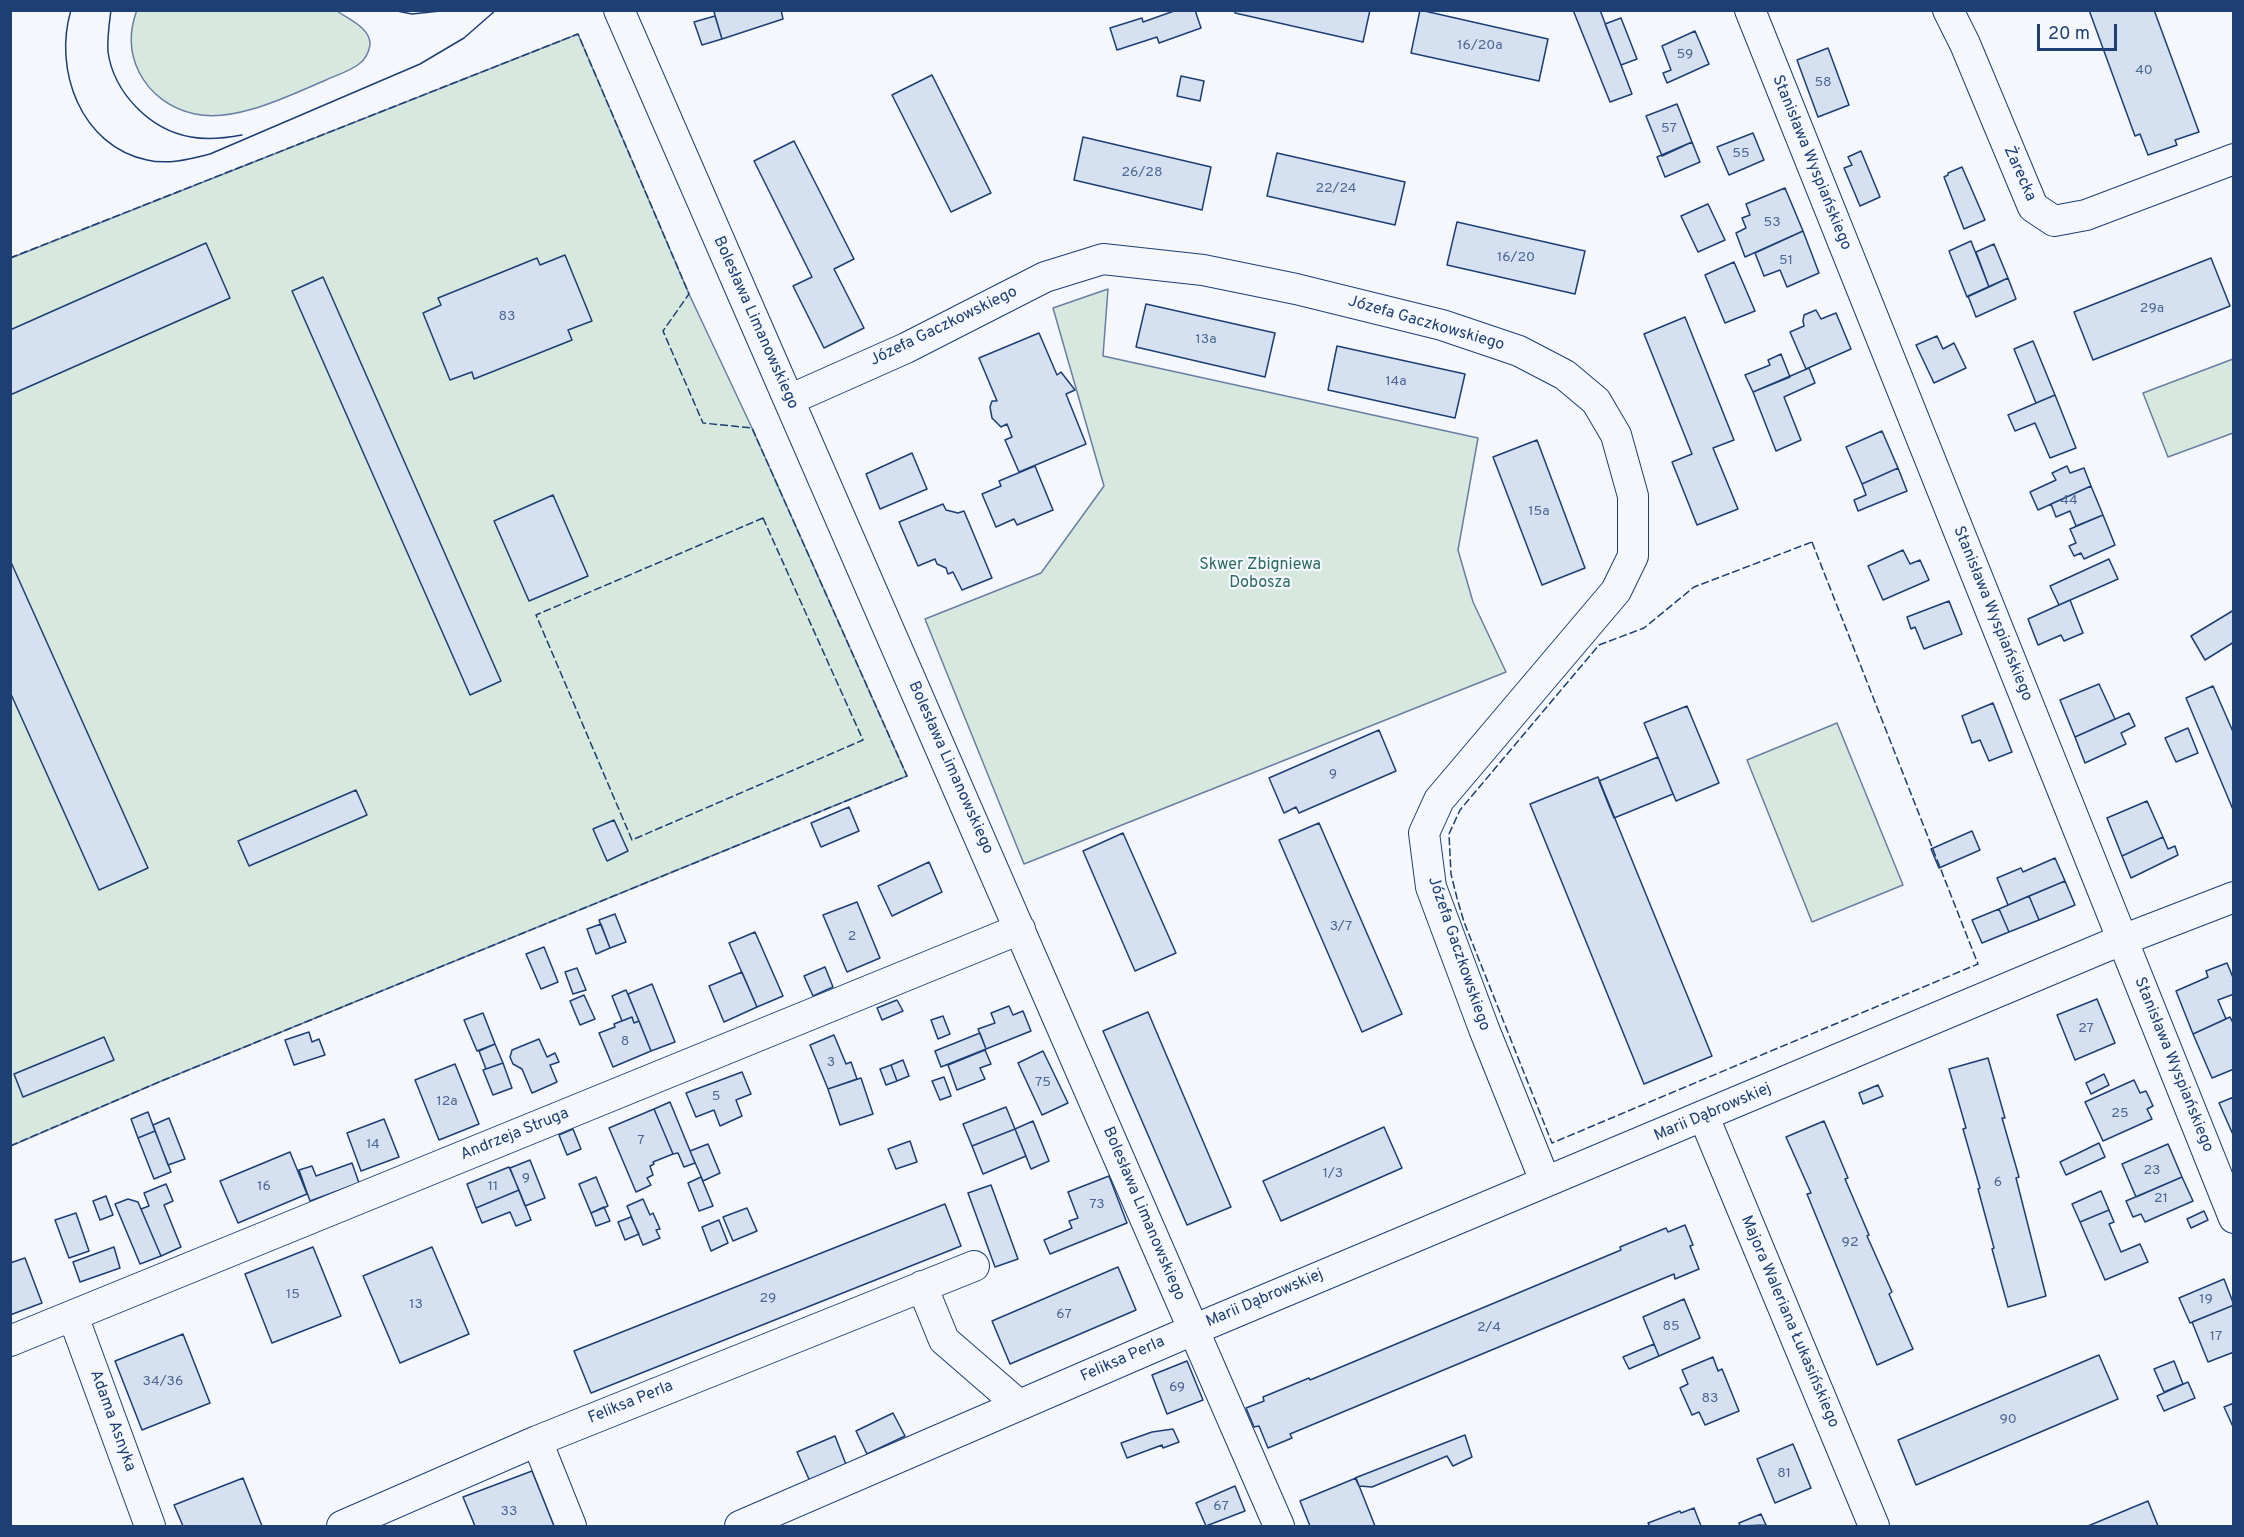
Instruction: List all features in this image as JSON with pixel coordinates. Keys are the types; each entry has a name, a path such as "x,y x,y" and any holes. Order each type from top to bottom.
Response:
{"street":[{"name":"Bolesława Limanowskiego","path":"619,10 1279,1527"},
{"name":"Stanisława Wyspiańskiego","path":"1750,10 2234,1218"},
{"name":"Żarecka","path":"1948,10 1965,44 2033,207 2054,221 2086,215 2234,159"},
{"name":"Józefa Gaczkowskiego","path":"789,400 906,348 1045,277 1103,259 1203,270 1296,289 1442,326 1519,351 1565,375 1596,401 1616,435 1633,496 1633,556 1616,591 1439,800 1424,834 1431,887 1484,1029 1545,1181"},
{"name":"Marii Dąbrowskiej","path":"1193,1330 2122,940 2234,897"},
{"name":"Andrzeja Struga","path":"10,1341 1020,928"},
{"name":"Majora Waleriana Łukasińskiego","path":"1704,1117 1874,1527"},
{"name":"Feliksa Perla","path":"342,1527 537,1441 974,1266"},
{"path":"922,1286 944,1340 1019,1406"},
{"name":"Adama Asnyka","path":"73,1316 150,1527"},
{"name":"Feliksa Perla","path":"740,1527 1193,1330"},
{"path":"537,1441 571,1527"}],"green space":[{"path":"137,10 337,11 363,29 370,45 365,58 355,66 280,100 228,115 195,114 170,104 155,94 139,72 133,57 131,41"},
{"path":"578,34 689,294 752,428 907,776 159,1082 11,1146 11,258"},
{"name":"Skwer Zbigniewa Dobosza","path":"1108,289 1103,356 1478,438 1458,550 1473,602 1506,672 1024,864 925,619 1041,573 1104,486 1053,308"},
{"path":"2233,359 2233,433 2168,457 2143,393"},
{"path":"1837,723 1903,885 1812,922 1747,760"}],"building":[{"path":"718,10 781,10 783,19 722,39 714,12"},
{"path":"1177,10 1195,10 1201,28 1159,43 1157,37 1117,50 1110,28 1142,18 1143,22"},
{"path":"1235,10 1370,10 1363,42 1235,13"},
{"path":"1420,10 1548,39 1539,81 1411,53"},
{"path":"1573,10 1600,10 1632,94 1610,102"},
{"path":"2089,10 2154,10 2199,132 2175,140 2177,145 2148,155 2140,134 2135,136"},
{"path":"715,16 722,39 702,45 694,22"},
{"path":"1621,18 1637,59 1621,65 1605,24"},
{"path":"1695,31 1709,64 1667,83 1663,73 1671,70 1662,46"},
{"path":"1828,48 1849,105 1818,117 1797,60"},
{"path":"932,75 991,193 951,212 892,95"},
{"path":"1181,76 1204,81 1200,101 1177,96"},
{"path":"1677,104 1692,142 1662,156 1646,116"},
{"path":"1753,133 1764,160 1729,175 1717,147"},
{"path":"1083,137 1211,167 1202,210 1074,180"},
{"path":"794,141 854,259 834,269 864,328 824,348 793,286 812,277 754,161"},
{"path":"1692,142 1700,162 1665,177 1657,157"},
{"path":"1861,151 1880,197 1860,206 1844,168 1852,165 1848,157"},
{"path":"1277,153 1405,182 1395,225 1267,196"},
{"path":"1962,167 1985,220 1964,229 1944,177"},
{"path":"1785,188 1803,231 1745,257 1736,233 1746,228 1742,218 1750,215 1746,204"},
{"path":"1708,204 1725,240 1698,252 1681,216"},
{"path":"1457,222 1585,251 1575,294 1447,265"},
{"path":"1803,231 1819,273 1787,287 1780,270 1764,276 1755,253"},
{"path":"1971,241 1989,287 1967,297 1949,251"},
{"path":"206,243 230,298 10,395 10,330"},
{"path":"1994,244 2008,278 1989,287 1976,252"},
{"path":"565,255 592,321 568,330 572,340 474,379 472,372 450,380 423,313 441,305 438,298 537,258 540,265"},
{"path":"2211,258 2230,306 2093,360 2074,312"},
{"path":"1734,262 1755,311 1725,323 1705,275"},
{"path":"323,277 501,681 470,695 292,291"},
{"path":"2008,278 2016,299 1976,317 1968,296"},
{"path":"1146,304 1275,333 1265,377 1136,347"},
{"path":"1816,310 1821,319 1836,313 1851,349 1806,369 1790,332 1804,326 1804,315"},
{"path":"1685,317 1734,440 1713,448 1738,509 1697,525 1672,462 1692,454 1644,334"},
{"path":"1039,333 1057,375 1061,372 1075,390 1066,394 1086,444 1019,472 1005,440 1012,437 1007,424 1001,427 992,418 990,407 992,401 997,401 979,358"},
{"path":"1937,336 1943,349 1954,343 1966,368 1934,383 1916,345"},
{"path":"2033,341 2055,395 2036,403 2014,349"},
{"path":"1337,346 1465,374 1455,418 1328,390"},
{"path":"1781,354 1790,377 1753,392 1745,375 1770,365 1768,360"},
{"path":"1809,368 1815,383 1784,397 1801,440 1776,451 1753,392"},
{"path":"2055,395 2076,448 2050,458 2035,423 2015,431 2008,415"},
{"path":"1882,431 1898,468 1862,484 1846,447"},
{"path":"1537,440 1585,568 1542,585 1493,457"},
{"path":"912,453 927,489 880,509 866,474"},
{"path":"1035,466 1053,510 1017,525 1014,519 996,527 982,494 1001,486 999,481"},
{"path":"2067,466 2070,473 2084,468 2091,486 2038,510 2030,492 2056,480 2052,473"},
{"path":"1898,468 1907,491 1858,511 1854,500 1866,495 1862,484"},
{"path":"2091,486 2103,515 2076,526 2070,511 2056,517 2051,504"},
{"path":"553,495 588,576 529,601 494,521"},
{"path":"943,504 946,510 958,513 964,511 992,578 962,590 953,572 948,574 946,568 937,564 935,559 918,566 899,522"},
{"path":"2103,515 2115,545 2084,559 2081,553 2074,556 2069,546 2076,543 2070,529"},
{"path":"1903,550 1910,564 1920,560 1929,580 1883,600 1868,566"},
{"path":"2109,559 2118,579 2059,605 2050,586"},
{"path":"10,560 148,868 99,890 10,692"},
{"path":"2070,600 2083,633 2064,641 2061,635 2038,645 2028,619"},
{"path":"1949,601 1962,634 1924,649 1915,627 1911,629 1907,617"},
{"path":"2234,610 2234,642 2205,660 2191,636"},
{"path":"2099,684 2115,719 2075,737 2060,700"},
{"path":"2213,686 2234,734 2234,812 2186,698"},
{"path":"1993,703 2012,752 1989,761 1980,740 1972,743 1962,716"},
{"path":"1687,706 1719,783 1676,801 1644,723"},
{"path":"2129,713 2135,726 2121,733 2126,744 2085,763 2075,737"},
{"path":"2188,728 2198,753 2176,762 2165,738"},
{"path":"1379,730 1396,771 1299,813 1296,807 1284,813 1269,778"},
{"path":"1658,757 1673,794 1614,818 1599,781"},
{"path":"1598,777 1712,1056 1644,1084 1530,804"},
{"path":"356,790 367,815 249,866 238,841"},
{"path":"2147,801 2163,837 2122,856 2107,818"},
{"path":"849,807 859,831 821,847 811,823"},
{"path":"614,820 628,851 607,861 593,829"},
{"path":"1319,823 1402,1014 1362,1032 1279,840"},
{"path":"1972,831 1980,850 1939,868 1931,849"},
{"path":"1123,833 1176,953 1135,971 1083,851"},
{"path":"2163,837 2168,849 2175,846 2178,855 2131,878 2122,856"},
{"path":"2055,858 2065,881 2008,905 1997,878 2021,868 2023,872"},
{"path":"929,862 942,892 892,916 878,886"},
{"path":"2065,881 2075,905 2039,920 2029,896"},
{"path":"2029,896 2039,920 2009,932 1999,909"},
{"path":"857,902 880,958 847,972 823,915"},
{"path":"1999,909 2009,932 1982,943 1972,920"},
{"path":"615,914 626,942 610,948 599,920"},
{"path":"601,924 610,948 596,954 587,929"},
{"path":"755,932 783,996 757,1007 729,943"},
{"path":"544,947 558,982 541,989 526,954"},
{"path":"2227,963 2234,980 2234,994 2218,1000 2226,1019 2193,1034 2176,991 2208,977 2206,971"},
{"path":"825,967 833,987 813,996 804,976"},
{"path":"577,968 586,990 573,994 565,972"},
{"path":"742,972 757,1007 724,1022 709,986"},
{"path":"652,984 675,1042 651,1051 628,994"},
{"path":"626,990 639,1021 634,1023 632,1017 622,1021 612,996"},
{"path":"584,995 595,1019 580,1025 570,1001"},
{"path":"2097,999 2115,1043 2075,1060 2057,1015"},
{"path":"897,1000 903,1011 882,1020 877,1008"},
{"path":"1009,1006 1013,1015 1023,1011 1031,1031 986,1049 978,1029 995,1023 991,1013"},
{"path":"1148,1012 1231,1207 1187,1225 1103,1031"},
{"path":"483,1013 495,1044 477,1051 464,1020"},
{"path":"943,1016 950,1034 938,1039 931,1020"},
{"path":"632,1017 634,1023 639,1021 651,1051 613,1067 599,1033"},
{"path":"2230,1017 2234,1025 2234,1069 2212,1078 2193,1034"},
{"path":"309,1032 312,1042 319,1039 325,1055 294,1065 285,1040"},
{"path":"980,1033 986,1049 941,1067 935,1051"},
{"path":"834,1035 846,1064 851,1062 857,1079 828,1089 810,1045"},
{"path":"104,1037 114,1060 23,1097 14,1074"},
{"path":"539,1039 547,1057 555,1053 559,1062 550,1065 557,1082 532,1093 522,1069 513,1064 510,1057 512,1050"},
{"path":"495,1044 503,1063 486,1069 479,1051"},
{"path":"985,1050 991,1064 980,1068 985,1079 957,1090 948,1065"},
{"path":"1043,1051 1068,1103 1042,1115 1018,1063"},
{"path":"1988,1058 2005,1118 2002,1118 2019,1177 2016,1178 2046,1296 2008,1307 1992,1249 1994,1248 1978,1189 1980,1188 1963,1129 1966,1128 1949,1069"},
{"path":"903,1060 909,1076 897,1081 891,1065"},
{"path":"503,1063 512,1088 493,1095 483,1070"},
{"path":"455,1064 479,1124 439,1140 415,1080"},
{"path":"891,1065 897,1081 886,1085 880,1069"},
{"path":"742,1072 751,1094 736,1100 742,1116 720,1126 714,1110 696,1117 686,1093"},
{"path":"2104,1074 2109,1085 2091,1094 2086,1083"},
{"path":"944,1077 951,1096 940,1100 932,1081"},
{"path":"861,1078 873,1114 840,1125 828,1089"},
{"path":"2134,1080 2140,1093 2146,1091 2153,1106 2147,1109 2152,1119 2103,1141 2085,1102"},
{"path":"1878,1085 1883,1096 1863,1104 1859,1093"},
{"path":"2234,1097 2234,1137 2219,1103"},
{"path":"670,1102 695,1163 684,1167 678,1153 673,1154 654,1109"},
{"path":"1006,1107 1015,1129 972,1146 963,1124"},
{"path":"654,1109 673,1154 653,1162 654,1164 650,1166 653,1175 647,1178 651,1185 636,1192 609,1128"},
{"path":"148,1112 155,1131 138,1138 131,1119"},
{"path":"169,1118 185,1159 168,1165 153,1125"},
{"path":"384,1119 399,1157 361,1171 347,1133"},
{"path":"1033,1121 1049,1161 1031,1169 1015,1129"},
{"path":"1824,1121 1848,1178 1845,1179 1869,1235 1867,1236 1892,1292 1889,1294 1913,1349 1877,1365 1807,1194 1811,1193 1786,1137"},
{"path":"1384,1127 1402,1168 1281,1221 1263,1181"},
{"path":"573,1129 581,1149 567,1155 559,1135"},
{"path":"1015,1129 1026,1156 983,1174 972,1146"},
{"path":"155,1131 171,1172 154,1179 138,1138"},
{"path":"910,1141 917,1162 896,1169 888,1149"},
{"path":"2099,1143 2105,1157 2066,1175 2060,1162"},
{"path":"708,1144 720,1173 703,1181 690,1151"},
{"path":"2168,1144 2182,1177 2136,1197 2122,1164"},
{"path":"290,1152 307,1194 238,1223 220,1181"},
{"path":"530,1160 545,1198 525,1206 510,1168"},
{"path":"352,1163 359,1183 310,1201 299,1170 312,1166 316,1176"},
{"path":"509,1167 519,1190 476,1208 467,1184"},
{"path":"1109,1176 1127,1223 1050,1254 1044,1240 1072,1228 1069,1221 1078,1218 1068,1192"},
{"path":"596,1177 608,1206 591,1213 579,1184"},
{"path":"701,1177 713,1206 699,1211 688,1183"},
{"path":"2182,1177 2193,1201 2145,1222 2141,1214 2133,1217 2126,1201"},
{"path":"166,1184 173,1201 164,1205 181,1247 161,1256 141,1209 149,1206 144,1193"},
{"path":"991,1185 1018,1259 995,1267 968,1193"},
{"path":"519,1190 531,1220 516,1226 510,1212 482,1223 476,1208"},
{"path":"2101,1191 2109,1210 2080,1222 2072,1204"},
{"path":"106,1196 113,1215 100,1220 93,1201"},
{"path":"128,1199 138,1202 161,1256 140,1264 115,1204"},
{"path":"643,1199 660,1229 656,1230 660,1238 643,1245 627,1206"},
{"path":"945,1204 961,1246 591,1393 574,1351"},
{"path":"604,1207 610,1221 596,1226 591,1213"},
{"path":"747,1208 757,1231 733,1241 723,1217"},
{"path":"2109,1210 2114,1222 2109,1224 2121,1252 2140,1244 2148,1262 2105,1280 2080,1222"},
{"path":"2204,1211 2208,1220 2191,1228 2187,1219"},
{"path":"76,1213 89,1251 69,1258 55,1220"},
{"path":"631,1217 639,1234 625,1240 618,1222"},
{"path":"719,1220 728,1243 711,1251 702,1227"},
{"path":"1685,1225 1699,1269 1675,1279 1674,1274 1290,1434 1292,1438 1268,1448 1259,1426 1254,1427 1246,1408 1264,1401 1263,1397 1309,1378 1310,1380 1621,1250 1620,1247 1666,1228 1668,1232"},
{"path":"114,1247 120,1268 80,1282 73,1262"},
{"path":"313,1247 341,1316 272,1343 245,1274"},
{"path":"432,1247 469,1334 400,1363 363,1276"},
{"path":"25,1258 42,1303 10,1315 10,1263"},
{"path":"1118,1267 1136,1310 1010,1364 992,1321"},
{"path":"2224,1279 2234,1305 2190,1323 2179,1298"},
{"path":"1684,1299 1700,1338 1659,1356 1643,1317"},
{"path":"2234,1305 2234,1352 2208,1362 2192,1322"},
{"path":"183,1334 210,1403 142,1430 115,1361"},
{"path":"1654,1344 1659,1356 1629,1369 1623,1357"},
{"path":"2099,1355 2118,1399 1916,1485 1898,1440"},
{"path":"1713,1357 1718,1371 1722,1369 1739,1411 1705,1425 1699,1412 1692,1415 1680,1388 1688,1384 1682,1370"},
{"path":"1187,1361 1203,1400 1167,1414 1152,1375"},
{"path":"2174,1361 2183,1384 2164,1392 2154,1369"},
{"path":"2188,1382 2195,1398 2164,1411 2157,1396"},
{"path":"2234,1403 2234,1429 2224,1407"},
{"path":"893,1413 905,1436 867,1454 856,1431"},
{"path":"1173,1429 1179,1442 1163,1448 1162,1445 1127,1458 1121,1443 1152,1432"},
{"path":"1465,1435 1472,1457 1453,1466 1447,1456 1372,1487 1359,1486 1355,1478"},
{"path":"835,1436 847,1467 812,1486 797,1452"},
{"path":"1793,1444 1811,1488 1775,1503 1757,1459"},
{"path":"532,1471 554,1526 475,1526 463,1497"},
{"path":"243,1478 262,1526 183,1526 174,1505"},
{"path":"1356,1478 1375,1526 1310,1526 1300,1501"},
{"path":"1235,1486 1245,1511 1206,1526 1196,1503"},
{"path":"2148,1501 2158,1526 2088,1526"},
{"path":"1694,1508 1701,1526 1650,1526 1648,1523 1680,1511 1681,1513"},
{"path":"1761,1514 1766,1525 1740,1526 1739,1523"}],"tram line":[{"path":"71,10 66,33 66,57 70,80 89,122 105,139 124,152 147,160 163,162 210,154 420,64 464,38 496,10"},
{"path":"111,10 108,52 118,82 136,107 162,127 191,137 216,138 242,135"},
{"path":"392,10 412,14 450,10"}],"fence":[{"path":"10,258 578,34 689,294 663,331 703,423 752,428 907,776 159,1082 10,1146"},
{"path":"763,518 863,740 632,840 536,615 763,518"},
{"path":"1812,542 1978,964 1552,1143 1464,922 1451,874 1449,834 1460,810 1599,645 1644,628 1694,587 1812,542"}]}
